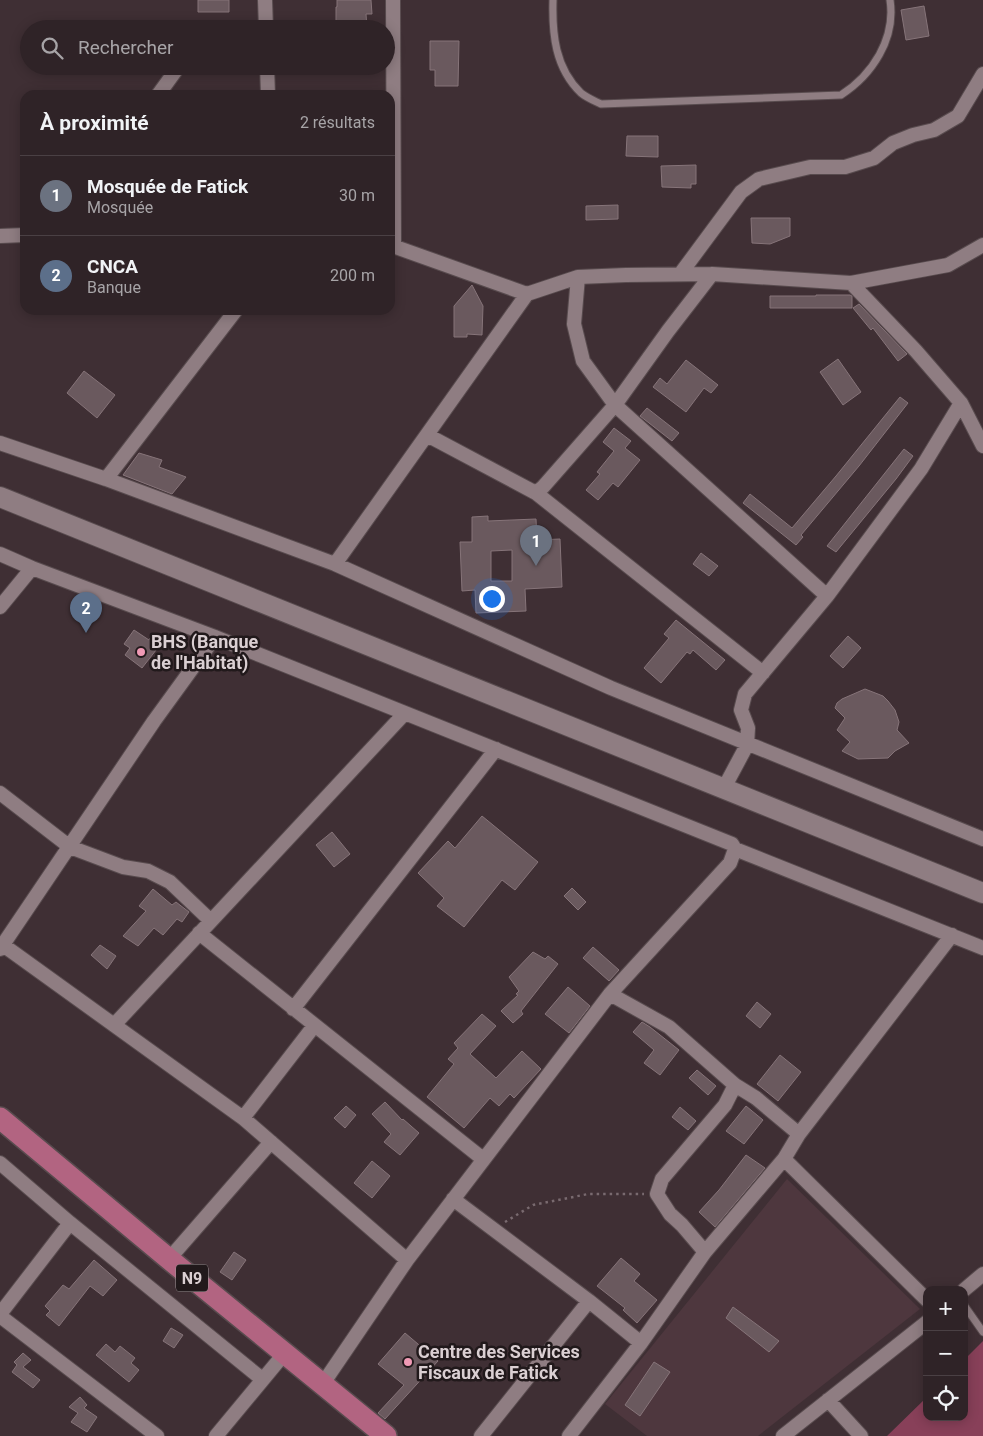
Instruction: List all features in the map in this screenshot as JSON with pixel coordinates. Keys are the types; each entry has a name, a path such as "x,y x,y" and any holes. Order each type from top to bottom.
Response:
{"main road":[{"name":"N9","path":"0,1118 322,1385 374,1432"}],"street":[{"path":"265,0 266,20"},
{"path":"392,20 393,0"},
{"path":"680,273 741,192 759,179 810,167 845,167 874,158 893,143 913,135 934,130 958,116 983,74"},
{"path":"162,90 172,75"},
{"path":"267,75 268,90"},
{"path":"390,75 390,90"},
{"path":"0,236 20,235"},
{"path":"335,564 528,294 578,277 680,273 852,283 948,265 983,245"},
{"path":"395,247 528,294"},
{"path":"536,493 615,405 668,330 712,274"},
{"path":"578,277 574,324 583,361 615,405 827,596"},
{"path":"852,283 961,403 983,446"},
{"path":"106,479 232,315"},
{"path":"724,788 747,744 748,728 741,710 745,694 827,596 921,469 961,403"},
{"path":"427,435 536,493 763,673"},
{"path":"0,443 106,479 335,564 611,688 983,839"},
{"path":"0,497 983,894"},
{"path":"0,554 32,568 215,637 732,844 735,849 983,948"},
{"path":"0,607 32,568"},
{"path":"215,637 144,736 1,947 114,1025 243,1118 407,1260"},
{"path":"114,1025 404,713"},
{"path":"292,1009 496,750"},
{"path":"0,793 70,847 123,867 148,872 170,882 211,921"},
{"path":"322,1385 407,1260 610,994 730,862 735,849"},
{"path":"199,933 292,1009 483,1159"},
{"path":"569,1436 640,1343 705,1252 784,1159 799,1134 952,936"},
{"path":"610,994 669,1027 735,1085 756,1098 799,1134"},
{"path":"243,1118 314,1026"},
{"path":"705,1252 670,1214 657,1194 662,1179 725,1105 735,1085"},
{"path":"169,1259 271,1142"},
{"path":"784,1159 923,1296"},
{"path":"0,1163 70,1223 262,1379"},
{"path":"453,1199 589,1301 640,1343"},
{"path":"70,1223 0,1315 157,1436"},
{"path":"968,1287 983,1274"},
{"path":"481,1436 589,1301"},
{"path":"783,1436 923,1325"},
{"path":"216,1436 284,1354"},
{"path":"828,1400 861,1436"}],"lane":[{"path":"553,0 552,21 556,48 565,74 583,94 601,104 841,94 855,85 872,67 887,38 892,10 890,0"},
{"path":"968,1311 983,1332"}],"path":[{"path":"494,1230 533,1205 588,1194 657,1194"}],"shaded area":[{"path":"787,1179 920,1309 758,1436 647,1436 605,1404"},
{"path":"983,1341 983,1436 887,1436 923,1401 923,1421 968,1421 968,1356"}],"building":[{"path":"198,0 229,0 229,12 198,12"},
{"path":"337,0 371,0 372,14 366,14 366,20 336,20"},
{"path":"924,6 929,36 906,40 901,10"},
{"path":"430,41 459,41 458,86 435,86 435,70 430,70"},
{"path":"627,136 658,136 658,157 626,156"},
{"path":"696,165 696,184 691,184 691,188 662,187 661,166"},
{"path":"618,205 618,219 586,220 586,206"},
{"path":"751,218 790,218 790,236 770,244 752,243"},
{"path":"472,285 483,306 482,335 467,334 467,337 454,337 454,306"},
{"path":"850,295 852,296 852,308 770,308 770,296"},
{"path":"859,304 907,354 898,361 873,328 871,330 853,308"},
{"path":"838,359 861,392 843,405 820,372"},
{"path":"686,360 718,385 711,393 704,388 686,412 653,387 660,378 667,384"},
{"path":"84,371 115,395 97,418 67,393"},
{"path":"900,397 908,403 859,466 801,535 803,537 796,545 743,503 750,494 792,528"},
{"path":"647,408 679,433 672,441 640,416"},
{"path":"614,428 631,441 625,448 640,460 618,487 613,483 598,500 586,490 600,474 597,472 614,451 603,442"},
{"path":"904,449 913,456 896,479 836,552 827,546"},
{"path":"139,453 162,460 159,467 186,477 172,494 123,475"},
{"path":"488,516 488,521 536,519 537,540 560,539 562,587 525,589 526,611 476,613 475,590 462,591 460,542 472,542 472,517","holes":["512,550 512,581 491,581 491,551"]},
{"path":"701,553 718,566 709,576 693,564"},
{"path":"676,620 725,660 716,670 693,650 690,654 687,652 661,683 644,668 669,638 664,634"},
{"name":"BHS (Banque de l'Habitat)","path":"134,630 160,645 142,668 125,655 130,648 124,644"},
{"path":"848,636 861,648 843,668 830,656"},
{"path":"865,689 883,696 888,701 895,710 899,722 897,730 909,743 895,751 888,758 858,759 842,751 850,742 837,730 845,718 835,708 842,699"},
{"path":"482,816 538,862 515,890 502,880 464,927 437,906 444,898 418,873 448,841 455,848"},
{"path":"332,832 350,854 334,867 316,845"},
{"path":"572,888 586,902 578,910 564,896"},
{"path":"153,889 172,905 176,902 189,912 182,922 177,919 163,935 154,928 138,946 123,936 146,911 139,906"},
{"path":"100,945 116,956 107,969 91,955"},
{"path":"593,947 619,970 609,981 583,958"},
{"path":"533,952 545,959 548,956 558,964 521,1011 523,1014 513,1023 501,1011 518,995 516,994 519,991 509,977"},
{"path":"568,987 590,1006 569,1033 545,1014"},
{"path":"757,1002 771,1014 760,1028 746,1016"},
{"path":"482,1014 496,1026 470,1054 496,1078 522,1051 541,1069 514,1098 510,1094 499,1106 490,1098 464,1128 427,1097 454,1064 448,1059 458,1048 454,1043"},
{"path":"642,1022 679,1050 660,1075 644,1063 654,1050 633,1032"},
{"path":"780,1055 801,1072 778,1101 757,1084"},
{"path":"697,1070 716,1086 708,1095 689,1078"},
{"path":"385,1102 402,1120 419,1133 400,1155 384,1142 391,1134 372,1114"},
{"path":"346,1106 356,1115 345,1128 334,1118"},
{"path":"746,1106 763,1120 744,1144 726,1131"},
{"path":"680,1107 696,1121 688,1130 672,1117"},
{"path":"746,1155 765,1168 715,1227 699,1212"},
{"path":"372,1161 390,1176 372,1198 354,1183"},
{"path":"234,1252 246,1260 232,1280 220,1272"},
{"path":"621,1258 640,1274 634,1281 657,1300 637,1323 623,1310 625,1308 597,1286"},
{"path":"94,1260 117,1280 103,1296 90,1286 59,1326 46,1315 50,1311 45,1306 63,1285 69,1289"},
{"path":"733,1307 779,1341 769,1352 726,1318"},
{"path":"171,1328 183,1335 174,1348 163,1341"},
{"name":"Centre des Services Fiscaux de Fatick","path":"405,1333 438,1361 385,1419 378,1413 404,1385 378,1364"},
{"path":"106,1344 115,1352 120,1346 135,1358 131,1363 139,1370 129,1382 96,1355"},
{"path":"23,1353 31,1360 23,1367 40,1380 33,1388 12,1372 17,1365 14,1362"},
{"path":"654,1362 670,1372 640,1416 625,1405"},
{"path":"80,1397 87,1405 84,1408 97,1417 87,1432 71,1422 78,1413 69,1407"}],"place":[{"name":"Mosquée de Fatick","path":"536,566"},
{"name":"CNCA","path":"86,633"},
{"name":"BHS (Banque de l'Habitat)","path":"141,652"},
{"name":"Centre des Services Fiscaux de Fatick","path":"408,1362"}]}
